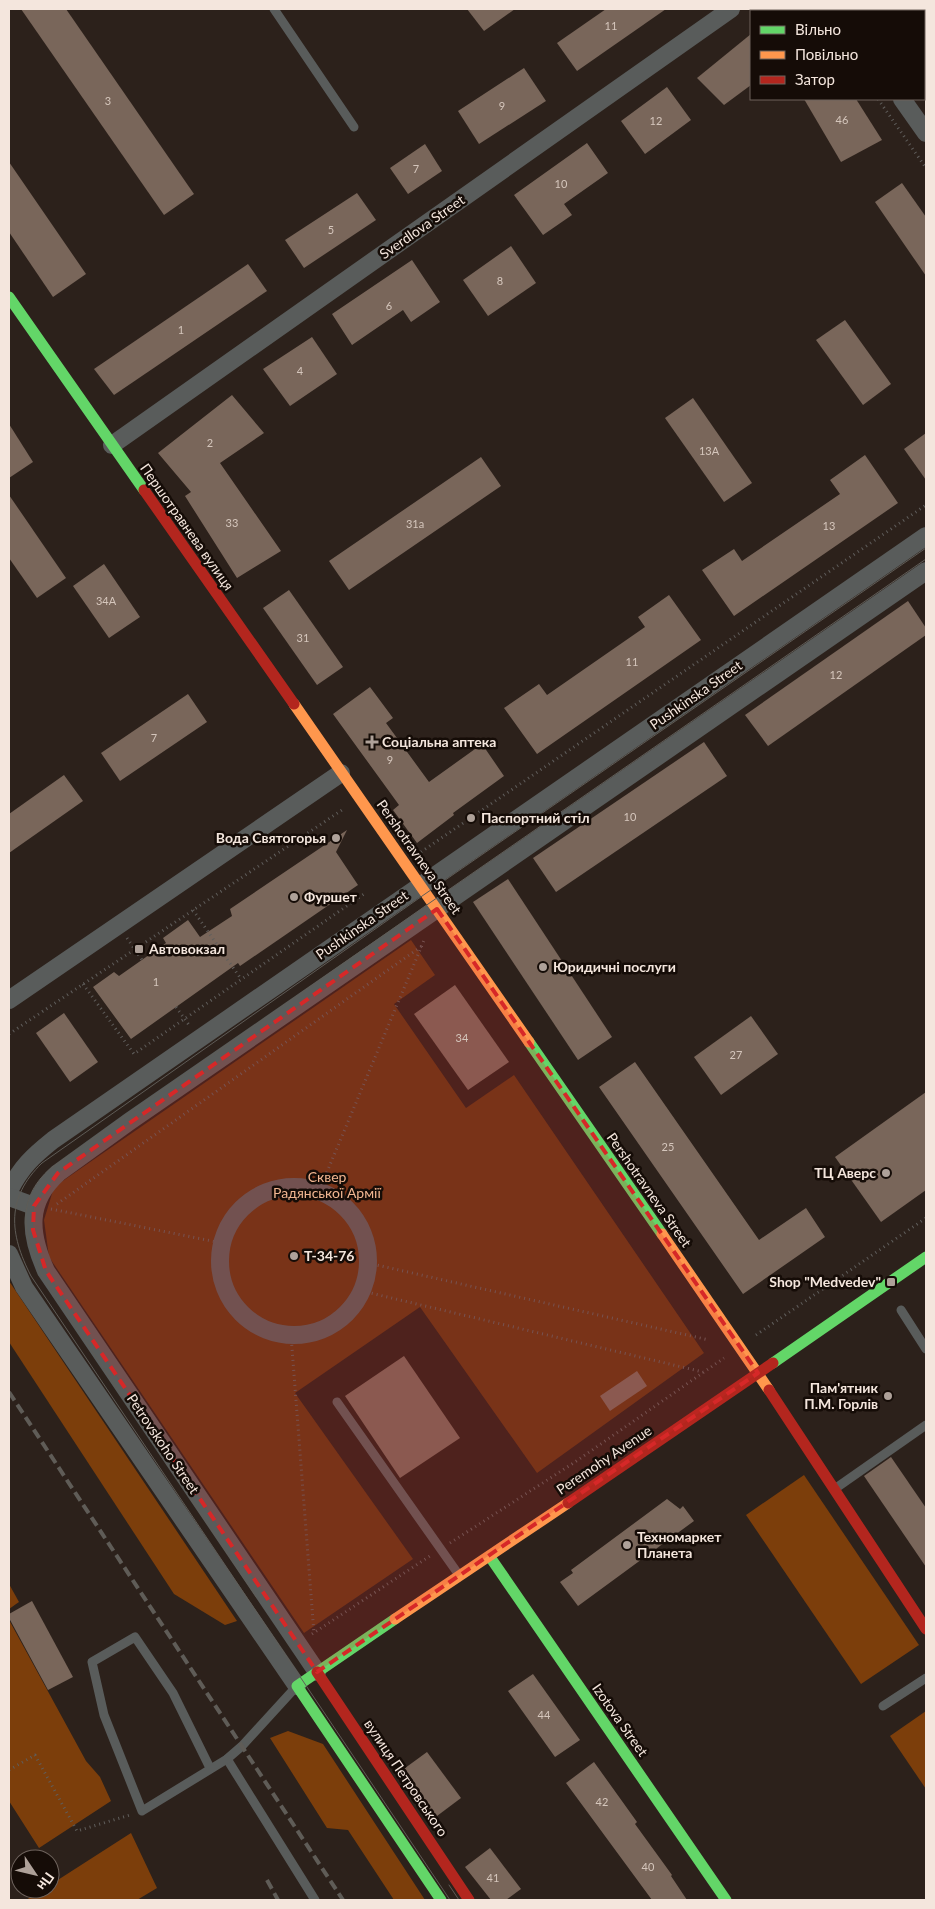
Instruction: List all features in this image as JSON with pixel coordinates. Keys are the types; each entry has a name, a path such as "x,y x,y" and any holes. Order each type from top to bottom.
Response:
{"street":[{"name":"Sverdlova Street","path":"112,445 731,9"},
{"path":"903,100 926,133"},
{"name":"Першотравнева вулиця","path":"9,297 342,773"},
{"name":"Pushkinska Street","path":"9,1191 17,1175 29,1159 53,1140 926,536"},
{"name":"Pushkinska Street","path":"42,1207 39,1194 58,1172 926,571"},
{"path":"9,1000 342,773"},
{"name":"Pershotravneva Street","path":"342,773 758,1373 926,1629"},
{"path":"284,1187 302,1187 320,1191 336,1200 350,1212 360,1227 366,1245 368,1263 366,1278 362,1291 353,1306 340,1319 325,1328 309,1334 291,1335 275,1333 260,1327 246,1318 234,1306 226,1292 221,1276 222,1243 228,1227 238,1212 251,1200 267,1192 284,1187"},
{"path":"9,1197 42,1207"},
{"name":"Petrovskoho Street","path":"42,1207 34,1230 40,1257 46,1271 306,1643 317,1672"},
{"name":"Petrovskoho Street","path":"9,1254 24,1287 297,1686"},
{"name":"Peremohy Avenue","path":"297,1686 490,1557 926,1257"},
{"name":"Izotova Street","path":"490,1557 726,1900"},
{"name":"вулиця Петровського","path":"317,1672 469,1900"},
{"path":"297,1686 441,1900"}],"lane":[{"path":"274,9 354,127"},
{"path":"901,1310 926,1349"},
{"path":"337,1402 460,1576"},
{"path":"833,1490 926,1425"},
{"path":"210,1768 173,1694 135,1637 92,1662 104,1715 142,1811 227,1759 242,1746 297,1686"},
{"path":"884,1706 926,1678"},
{"path":"227,1759 315,1900"}],"path":[{"path":"879,100 926,168"},
{"path":"404,863 926,505"},
{"path":"9,1034 359,798"},
{"path":"83,984 134,1054 364,894"},
{"path":"192,910 241,979"},
{"path":"118,925 142,960"},
{"path":"320,1191 425,937"},
{"path":"42,1207 422,946"},
{"path":"42,1207 222,1243"},
{"path":"306,1643 314,1633 575,1462 926,1218"},
{"path":"368,1263 711,1340"},
{"path":"362,1291 704,1372"},
{"path":"291,1335 314,1633 306,1643"},
{"path":"9,1770 35,1755 77,1831 142,1811"}],"highlighted area":[{"path":"437,909 758,1373 317,1672 46,1271 33,1230 34,1206 58,1173"}],"green space":[{"name":"Сквер Радянської Армії","path":"411,940 435,975 394,1004 466,1108 514,1075 704,1353 537,1473 420,1307 295,1393 413,1559 304,1633 49,1257 44,1220 54,1187"}],"shaded area":[{"path":"9,1281 237,1621 225,1625 174,1594 9,1342"},
{"path":"804,1475 919,1645 861,1684 746,1515"},
{"path":"9,1584 19,1602 9,1609"},
{"path":"9,1620 86,1761 100,1777 111,1801 39,1848 9,1801"},
{"path":"926,1711 926,1789 890,1736"},
{"path":"288,1731 323,1744 425,1900 394,1900 348,1830 327,1828 270,1738"},
{"path":"131,1833 157,1888 137,1900 26,1900 60,1899 60,1879"}],"building":[{"path":"21,9 66,9 194,194 164,215"},
{"path":"467,9 515,9 484,31"},
{"path":"606,9 666,9 577,71 557,43"},
{"path":"750,35 750,86 724,105 697,78"},
{"path":"524,68 546,101 479,144 458,111"},
{"path":"667,87 691,120 645,154 621,121"},
{"path":"805,100 857,100 882,140 841,162"},
{"path":"587,143 608,173 564,204 572,215 543,235 514,195"},
{"path":"425,144 442,171 408,194 390,168"},
{"path":"9,162 86,274 53,297 9,232"},
{"path":"902,183 926,217 926,276 875,202"},
{"path":"357,193 376,220 304,268 285,240"},
{"path":"511,246 536,283 488,316 463,280"},
{"path":"412,260 440,302 411,322 403,310 352,345 332,314"},
{"path":"248,264 267,291 114,395 94,369"},
{"path":"845,320 891,384 863,405 816,340"},
{"path":"312,337 337,374 290,406 263,369"},
{"path":"232,395 264,433 220,463 281,551 237,578 185,496 191,492 158,453"},
{"path":"693,398 752,483 724,502 665,418"},
{"path":"9,424 33,462 9,478"},
{"path":"926,433 926,480 904,449"},
{"path":"865,455 898,503 734,616 702,570 734,549 742,561 840,494 830,480"},
{"path":"481,457 501,486 349,590 329,561"},
{"path":"9,495 66,578 37,598 9,558"},
{"path":"104,564 140,617 109,638 73,586"},
{"path":"289,590 343,667 317,685 263,608"},
{"path":"669,595 701,640 537,754 504,708 539,684 547,695 645,627 638,617"},
{"path":"908,601 926,628 926,635 768,746 745,715"},
{"path":"370,687 393,718 386,723 429,782 482,744 504,776 453,813 454,815 417,843 393,810 399,805 333,714"},
{"path":"188,694 207,722 120,781 101,753"},
{"path":"704,742 727,776 556,892 533,858"},
{"path":"64,775 83,801 9,853 9,814"},
{"path":"347,830 336,852 358,885 240,966 238,963 131,1039 93,987 114,972 119,976 166,943 163,938 188,920 200,937 232,916 230,909"},
{"path":"508,879 612,1037 578,1060 473,902"},
{"path":"455,985 509,1062 468,1090 414,1014"},
{"path":"64,1013 98,1062 70,1082 36,1033"},
{"path":"751,1016 778,1054 721,1095 694,1057"},
{"path":"635,1062 759,1240 806,1208 825,1237 743,1294 599,1087"},
{"name":"ТЦ Аверс","path":"926,1092 926,1190 881,1222 835,1157"},
{"path":"404,1356 460,1438 400,1478 345,1396"},
{"path":"637,1371 647,1386 610,1411 600,1396"},
{"path":"891,1457 926,1508 926,1567 864,1476"},
{"path":"667,1499 680,1509 683,1506 694,1521 578,1606 560,1582 573,1573 571,1570"},
{"path":"32,1601 73,1677 48,1690 9,1618 9,1614"},
{"path":"533,1674 580,1740 555,1757 508,1691"},
{"path":"427,1752 461,1798 433,1819 401,1771"},
{"path":"594,1762 637,1822 635,1824 672,1875 687,1900 652,1900 566,1783"},
{"path":"490,1848 521,1889 506,1900 491,1900 465,1867"}],"tram line":[{"path":"450,1900 31,1276 18,1245 15,1231 17,1203 22,1189 30,1176 42,1163 425,894 926,548"},
{"path":"257,1598 42,1276 27,1233 26,1219 31,1193 39,1180 51,1168 926,559"},
{"path":"449,1885 459,1900"}],"railway":[{"path":"9,1392 343,1900"},
{"path":"267,1880 278,1900"}],"traffic: fast":[{"path":"9,297 144,490"},
{"path":"529,1042 662,1234"},
{"path":"773,1363 926,1257"},
{"path":"490,1557 726,1900"},
{"path":"395,1619 297,1686 441,1900"}],"traffic: slow":[{"path":"294,704 529,1042"},
{"path":"662,1234 769,1390"},
{"path":"395,1619 568,1503"}],"traffic: jam":[{"path":"144,490 294,704"},
{"path":"568,1503 773,1363"},
{"path":"769,1390 926,1629"},
{"path":"317,1672 469,1900"}],"place":[{"name":"Соціальна аптека","path":"372,742"},
{"name":"Паспортний стіл","path":"471,818"},
{"name":"Вода Святогорья","path":"336,838"},
{"name":"Фуршет","path":"294,897"},
{"name":"Автовокзал","path":"139,949"},
{"name":"Юридичні послуги","path":"543,967"},
{"name":"ТЦ Аверс","path":"886,1173"},
{"name":"Т-34-76","path":"294,1256"},
{"name":"Shop \"Medvedev\"","path":"891,1282"},
{"name":"Пам'ятник П.М. Горлів","path":"888,1396"},
{"name":"Техномаркет Планета","path":"627,1545"}]}
